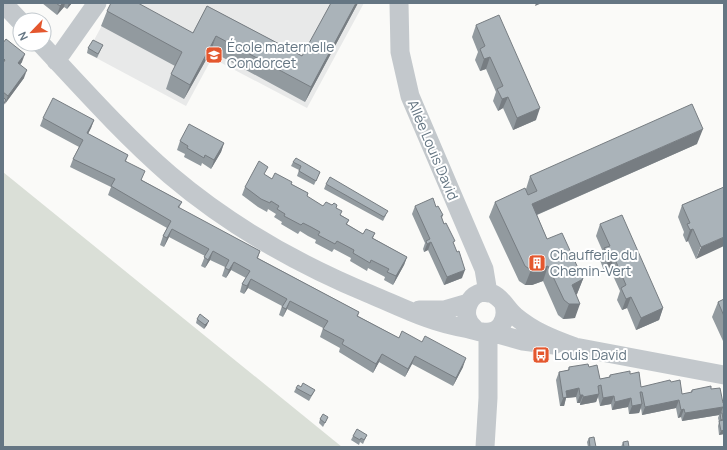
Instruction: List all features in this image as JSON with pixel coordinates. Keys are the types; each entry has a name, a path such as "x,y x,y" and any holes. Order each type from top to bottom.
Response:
{"street":[{"path":"3,3 12,13"},
{"path":"56,60 97,3"},
{"name":"Allée Louis David","path":"399,3 400,52 410,96 484,269 488,293"},
{"path":"48,52 141,149 208,205 266,243 324,274 428,319 538,344 575,347 724,375"},
{"path":"400,307 437,311 454,308 468,303 477,295 488,293 498,297 516,316 539,333 575,347"},
{"path":"468,303 466,318 470,326 485,331 503,323 506,314 504,305"},
{"path":"485,331 488,398 485,447"}],"shaded area":[{"name":"École maternelle Condorcet","path":"116,3 364,3 307,108 212,58 186,106 87,53 112,7"},
{"path":"3,172 342,447 3,447"}],"building":[{"path":"56,3 63,3 60,6"},
{"path":"111,3 138,3 193,33 207,6 302,56 331,3 356,3 311,87 216,36 190,85 171,74 182,52 107,11"},
{"path":"499,15 540,108 517,118 508,97 502,99 497,89 503,86 490,57 484,59 480,49 485,46 476,25"},
{"path":"6,39 12,44 12,52 22,52 25,54 18,63 27,70 8,96 3,92 3,63 5,60 3,58 3,43"},
{"path":"93,40 103,45 98,54 88,48"},
{"path":"3,97 6,100 4,103 3,103"},
{"path":"53,98 94,120 87,133 128,155 125,161 145,171 141,180 182,202 178,207 260,251 257,258 359,312 357,316 399,338 402,331 422,342 425,336 466,358 456,378 415,356 408,369 382,354 376,364 342,344 344,340 323,329 328,321 290,301 286,309 282,307 287,299 251,279 247,286 242,284 250,271 234,262 229,270 225,268 229,260 213,251 208,260 204,257 209,249 172,229 167,238 163,236 171,221 111,186 115,179 73,159 83,140 43,118"},
{"path":"692,104 703,129 532,204 547,239 562,233 583,279 572,285 580,304 569,304 564,300 548,266 537,270 531,270 525,266 495,202 525,188 528,195 537,191 530,176"},
{"path":"189,124 224,143 214,160 205,155 204,158 187,148 188,146 180,141"},
{"path":"296,158 320,172 316,181 299,171 301,166 293,162"},
{"path":"259,161 268,167 264,174 272,179 275,173 292,182 291,184 308,193 307,196 323,206 326,202 332,205 334,203 337,205 336,208 342,211 340,215 349,220 346,224 363,234 366,229 375,233 372,238 407,257 396,276 387,272 389,269 371,260 370,263 353,253 354,250 337,241 335,244 318,235 320,232 311,227 303,223 301,225 284,216 285,214 277,209 279,206 271,201 270,203 261,199 245,187"},
{"path":"330,177 388,211 384,217 326,184"},
{"path":"724,187 724,237 701,247 693,229 690,230 687,224 690,223 682,205"},
{"path":"433,198 436,207 438,206 443,215 441,216 444,224 446,223 455,241 453,242 457,252 459,251 465,270 447,277 431,242 427,244 426,241 430,239 415,206"},
{"path":"622,215 663,308 641,318 631,297 626,299 621,288 626,285 614,257 609,259 604,248 610,246 600,224"},
{"path":"724,299 724,316 718,302"},
{"path":"200,314 209,321 205,325 197,319"},
{"path":"588,364 589,367 597,365 600,379 610,377 610,375 630,371 630,374 639,372 641,387 670,380 671,382 680,380 682,394 711,386 711,389 720,388 724,403 724,411 723,407 685,413 684,409 681,410 679,400 645,407 642,392 640,392 642,404 632,406 631,398 615,402 614,396 603,398 601,385 598,386 599,394 583,397 583,395 580,395 579,388 566,391 567,397 563,398 559,372 569,370 569,367"},
{"path":"303,383 315,390 311,396 296,388 298,385 301,387"},
{"path":"720,413 722,413 723,419 721,420"},
{"path":"323,414 328,417 325,423 320,419"},
{"path":"724,420 724,430 721,431 719,421"},
{"path":"357,429 367,435 364,440 361,438 360,440 353,436"},
{"path":"594,437 596,447 590,447 589,438"},
{"path":"628,441 629,447 624,447 623,442"}],"place":[{"name":"École maternelle Condorcet","path":"214,55"},
{"name":"Chaufferie du Chemin-Vert","path":"537,263"},
{"name":"Louis David","path":"541,355"}]}
